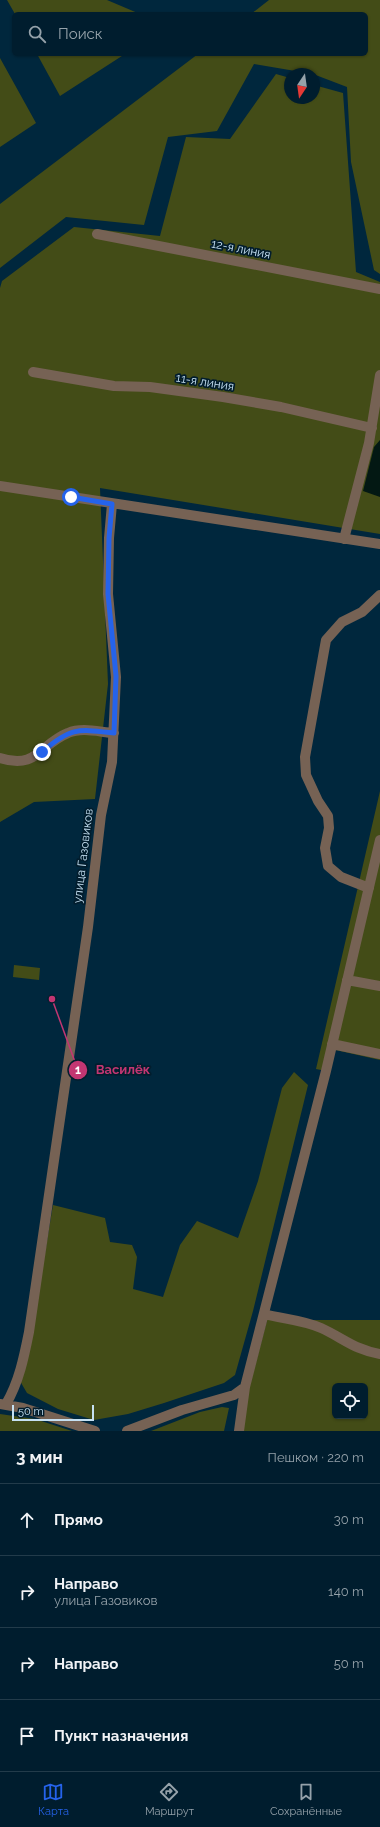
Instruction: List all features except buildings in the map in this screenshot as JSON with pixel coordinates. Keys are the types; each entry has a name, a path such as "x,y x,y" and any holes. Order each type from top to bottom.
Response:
{"street":[{"name":"12-я линия","path":"97,234 380,289"},
{"name":"11-я линия","path":"34,372 114,386 150,387 223,397 281,407 372,428"},
{"path":"344,539 372,428 380,375"},
{"path":"0,486 380,544"},
{"name":"улица Газовиков","path":"3,1404 12,1394 24,1356 47,1210 88,927 101,815 112,762 116,676 108,594 109,538 112,504"},
{"path":"369,888 341,877 328,866 325,848 329,828 328,816 318,801 306,775 305,757 326,640 342,622 362,612 380,595"},
{"path":"0,758 20,761 29,760 68,732 82,730 114,733"},
{"path":"238,1431 245,1387 332,1044 369,888 377,867 380,840"},
{"path":"347,980 380,986"},
{"path":"332,1044 380,1054"},
{"path":"264,1314 312,1325 330,1332 354,1347 380,1354"},
{"path":"127,1431 182,1410 234,1395 245,1387"},
{"path":"3,1404 95,1431"}],"green space":[{"path":"7,0 107,0 135,12 14,12"},
{"path":"269,0 380,0 380,274 374,270 351,162 347,87 320,77 320,68 284,69 254,64 217,131 168,137 144,225 66,217 0,268 0,204 195,56 368,56 368,12 254,12"},
{"path":"38,56 122,56 60,96"},
{"path":"0,58 36,123 0,147"},
{"path":"276,74 284,76 284,104 320,104 320,87 343,93 356,272 380,282 380,534 100,488 108,684 95,799 34,802 0,822 0,288 2,281 74,227 160,236 186,137 230,139"},
{"path":"380,791 380,1060 331,1049 326,1071 316,1069"},
{"path":"14,965 40,968 39,980 13,977"},
{"path":"294,1072 308,1085 253,1311 235,1375 224,1383 164,1403 128,1414 94,1420 58,1409 27,1393 20,1381 30,1343 53,1205 105,1218 110,1242 132,1245 137,1257 133,1289 163,1297 180,1245 197,1221 238,1238 258,1181 282,1088"},
{"path":"267,1320 380,1320 380,1431 238,1431"},
{"path":"222,1407 229,1408 224,1431 151,1431 200,1412"},
{"path":"0,1414 35,1419 72,1431 0,1431"}],"shaded area":[{"path":"380,440 380,497 363,491 374,447"}],"place":[{"name":"Василёк","path":"52,999"}],"route":[{"path":"42,752 58,738 68,732 82,730 114,733 116,676 108,594 109,538 112,504 71,497"}]}
